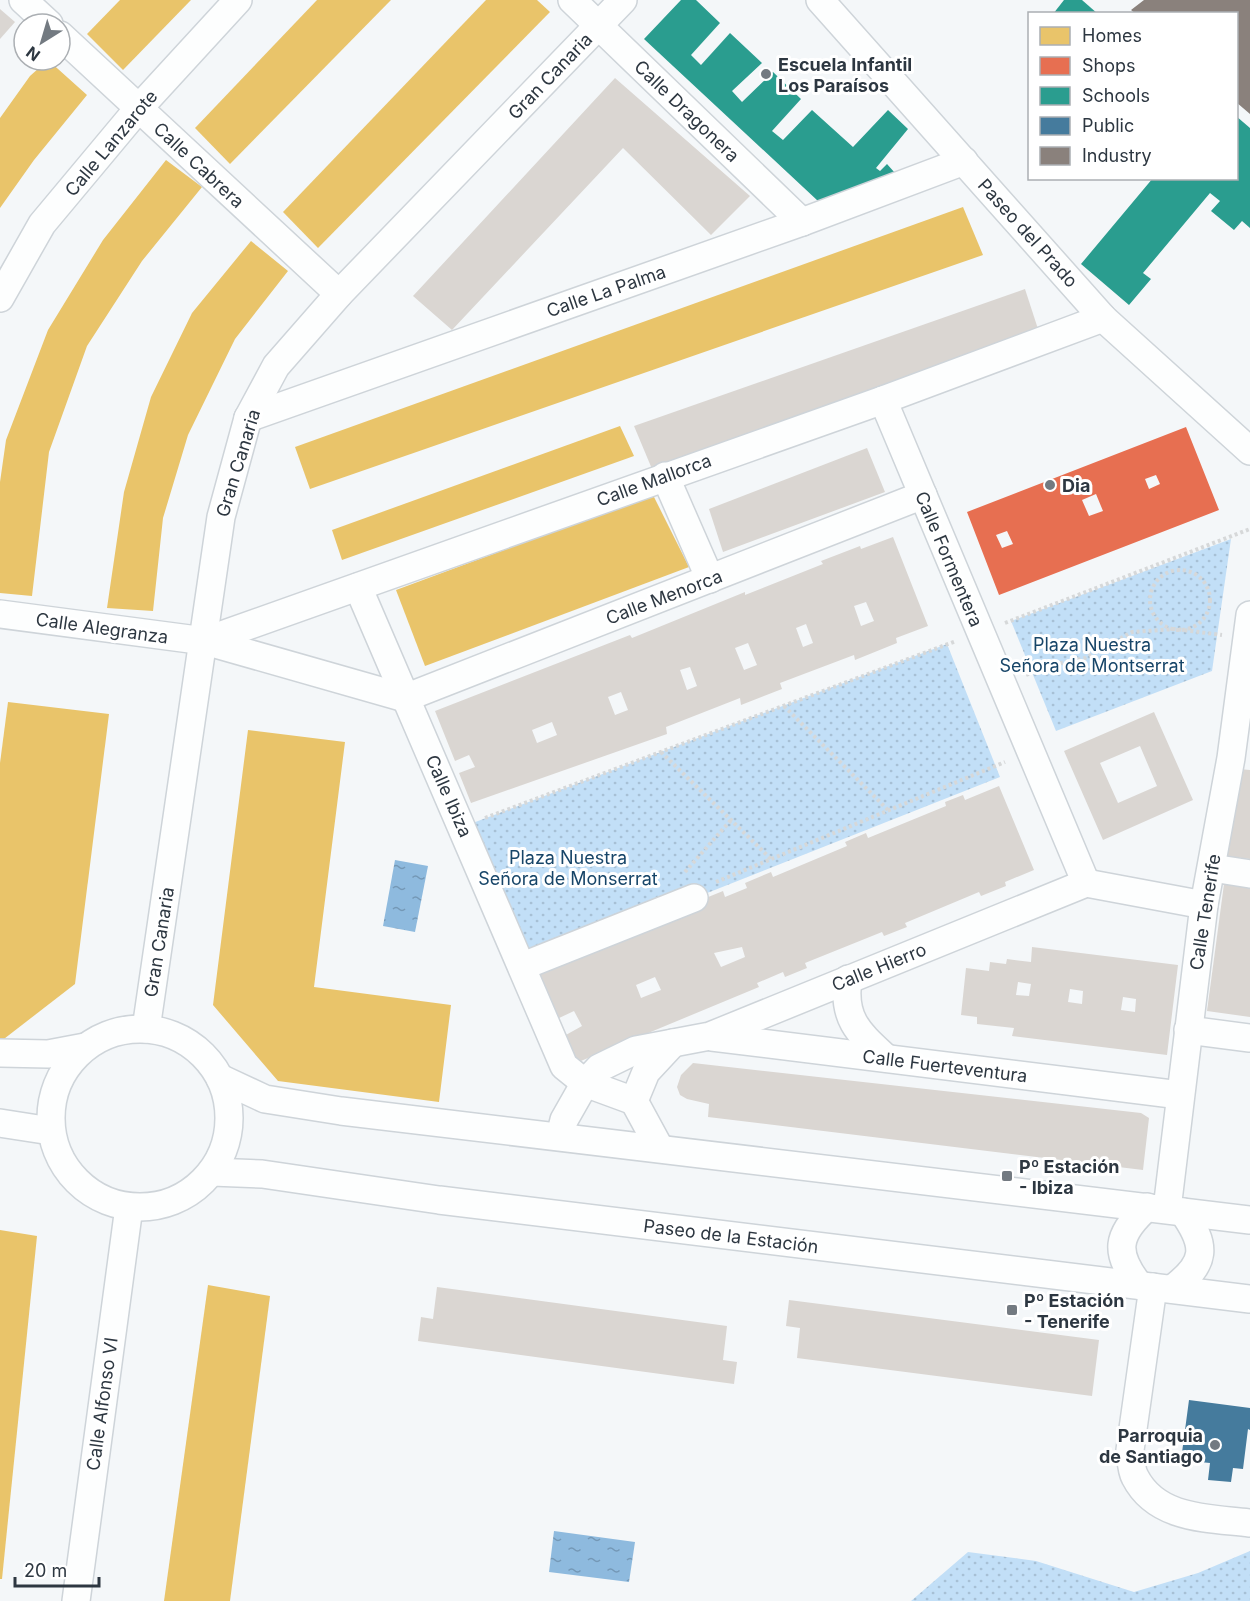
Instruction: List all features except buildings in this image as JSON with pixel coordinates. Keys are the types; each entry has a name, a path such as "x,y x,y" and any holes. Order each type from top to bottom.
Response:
{"street":[{"path":"23,0 36,12"},
{"name":"Calle Lanzarote","path":"0,298 42,224 138,109 238,0"},
{"name":"Calle Dragonera","path":"573,0 802,222"},
{"name":"Gran Canaria","path":"146,1029 205,641 221,517 248,418 276,366 339,294 623,0"},
{"name":"Paseo del Prado","path":"820,0 1103,318 1250,451"},
{"name":"Calle Cabrera","path":"72,46 339,294"},
{"name":"Calle La Palma","path":"248,418 802,222 964,161"},
{"name":"Calle Mallorca","path":"205,641 883,400 1103,318"},
{"name":"Calle Formentera","path":"883,400 1086,883"},
{"path":"664,476 710,579"},
{"name":"Calle Menorca","path":"405,698 922,495"},
{"name":"Calle Ibiza","path":"358,587 523,966 564,1066 585,1083 634,1101"},
{"name":"Calle Alegranza","path":"0,614 205,641 405,698"},
{"name":"Calle Tenerife","path":"1166,1209 1204,905 1240,759 1248,626"},
{"path":"1212,868 1250,874"},
{"path":"1086,883 1204,905"},
{"name":"Calle Hierro","path":"585,1083 599,1068 636,1050 710,1036 1086,883"},
{"path":"523,966 704,891"},
{"path":"848,979 845,997 850,1020 886,1058"},
{"path":"146,1029 176,1036 201,1053 220,1078 228,1101 229,1126 223,1150 212,1172 195,1189 175,1201 152,1207 129,1207 101,1199 77,1182 59,1159 51,1131 50,1107 56,1084 68,1064 85,1047 104,1036 124,1030 146,1029"},
{"path":"1188,1030 1250,1038"},
{"name":"Calle Fuerteventura","path":"710,1036 1180,1095"},
{"path":"659,1147 634,1101 646,1072 673,1043"},
{"path":"0,1053 48,1054 85,1047"},
{"path":"220,1078 265,1100 1250,1220"},
{"path":"560,1136 564,1120 585,1083"},
{"path":"0,1123 51,1131"},
{"name":"Paseo de la Estación","path":"212,1172 262,1174 439,1200 1250,1299"},
{"name":"Calle Alfonso VI","path":"76,1601 129,1207"},
{"path":"1155,1287 1188,1277 1200,1255 1201,1243 1197,1231 1166,1209"},
{"path":"1155,1287 1122,1258 1121,1245 1125,1232 1166,1209"},
{"path":"1155,1287 1130,1450 1134,1476 1154,1501 1181,1515 1250,1523"}],"path":[{"path":"462,827 1250,529"},
{"path":"1168,561 1172,571"},
{"path":"1172,571 1192,572 1206,585 1210,594 1207,613 1202,621 1185,630 1175,629 1158,620 1150,602 1156,583 1172,571"},
{"path":"1002,686 1047,666 1085,658 1132,632 1248,626"},
{"path":"783,706 888,810"},
{"path":"661,752 771,859"},
{"path":"731,820 685,872 704,891 771,859 1030,752"}],"green space":[{"name":"Plaza Nuestra Señora de Montserrat","path":"1231,539 1212,671 1056,731 1011,621"},
{"name":"Plaza Nuestra Señora de Monserrat","path":"947,644 1000,777 523,966 462,827"},
{"path":"1250,1551 1250,1601 911,1601 968,1552 1036,1561 1134,1592 1198,1573"}],"water":[{"path":"395,860 428,866 415,932 383,926"},
{"path":"554,1531 635,1542 629,1582 549,1572"}],"place":[{"name":"Escuela Infantil Los Paraísos","path":"766,74"},
{"name":"Dia","path":"1050,485"},
{"name":"Pº Estación - Ibiza","path":"1007,1176"},
{"name":"Pº Estación - Tenerife","path":"1012,1310"},
{"name":"Parroquia de Santiago","path":"1215,1445"}]}
